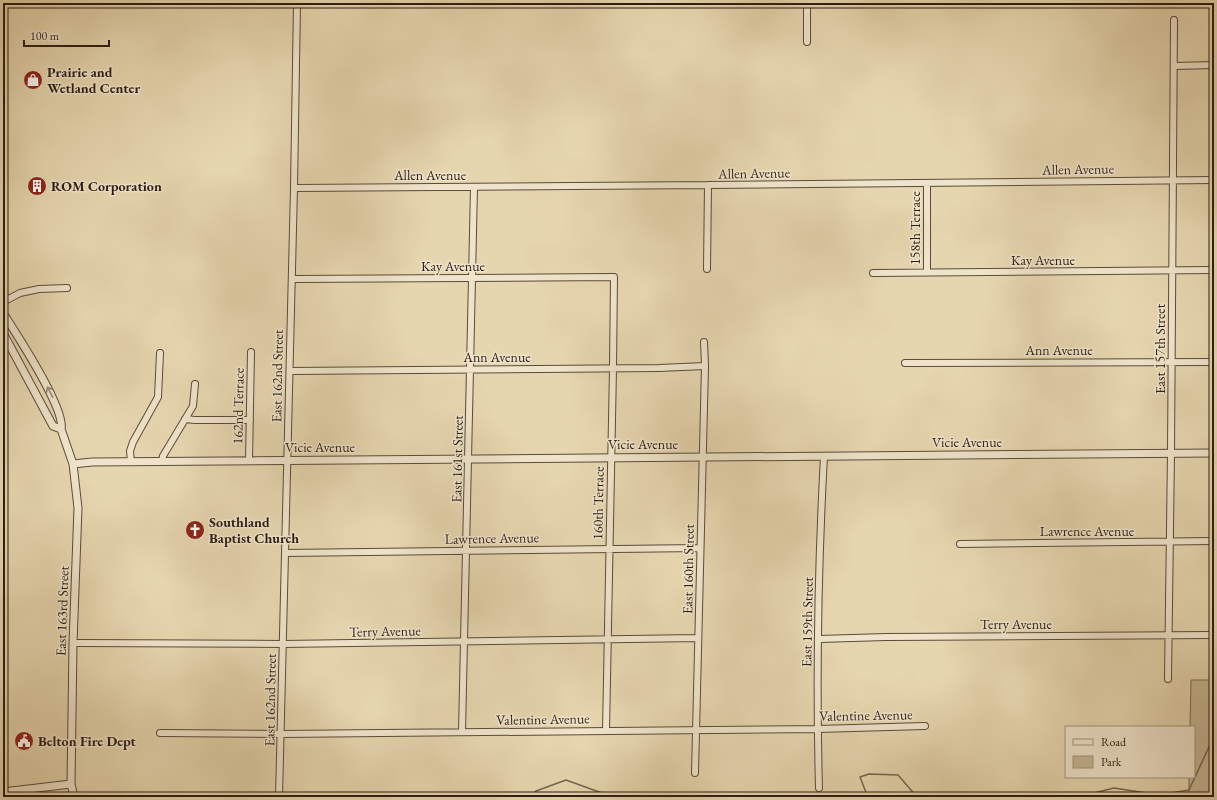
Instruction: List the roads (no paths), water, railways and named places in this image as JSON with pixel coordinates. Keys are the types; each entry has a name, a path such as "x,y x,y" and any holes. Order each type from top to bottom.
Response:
{"street":[{"name":"East 162nd Street","path":"279,797 290,371 297,3"},
{"path":"806,3 807,42"},
{"name":"East 157th Street","path":"1168,679 1171,542 1173,271 1172,126 1174,20"},
{"path":"1174,66 1214,65"},
{"name":"Allen Avenue","path":"294,188 1214,180"},
{"name":"158th Terrace","path":"927,183 927,272"},
{"path":"707,269 708,185"},
{"name":"East 161st Street","path":"462,732 474,187"},
{"name":"Kay Avenue","path":"873,272 1214,270"},
{"name":"Kay Avenue","path":"292,279 614,276"},
{"name":"160th Terrace","path":"606,730 612,458 614,276"},
{"path":"3,302 20,293 39,289 67,288"},
{"name":"East 163rd Street","path":"3,313 35,365 55,403 62,424 61,429 73,464 78,508 73,643 71,784 74,797"},
{"name":"East 163rd Street","path":"3,333 53,426 61,429"},
{"name":"East 160th Street","path":"695,773 705,366 704,342"},
{"name":"162nd Terrace","path":"249,461 251,352"},
{"path":"131,462 130,451 133,442 158,398 160,353"},
{"name":"Ann Avenue","path":"905,363 1214,362"},
{"name":"Ann Avenue","path":"290,371 659,368 705,366"},
{"path":"162,461 163,456 194,401 195,384"},
{"path":"185,419 250,420"},
{"name":"Vicie Avenue","path":"73,464 92,462 162,461 1214,453"},
{"name":"East 159th Street","path":"819,788 817,729 819,547 824,456"},
{"name":"Lawrence Avenue","path":"960,544 1214,541"},
{"name":"Lawrence Avenue","path":"285,553 700,548"},
{"name":"Terry Avenue","path":"818,639 886,636 1214,635"},
{"name":"Terry Avenue","path":"73,643 283,644 698,638"},
{"name":"Valentine Avenue","path":"160,733 281,734 817,729 925,726"},
{"path":"3,792 71,784"}],"waterway":[{"path":"1195,777 1214,736"},
{"path":"867,797 860,777 869,774 898,775 917,797"},
{"path":"1082,797 1114,788 1159,795 1189,790 1195,778"},
{"path":"528,797 536,791 566,780 613,797"},
{"path":"630,797 650,793 655,797"}],"place":[{"name":"Prairie and Wetland Center","path":"33,80"},
{"name":"ROM Corporation","path":"37,186"},
{"name":"Southland Baptist Church","path":"195,530"},
{"name":"Belton Fire Dept","path":"24,741"}]}
